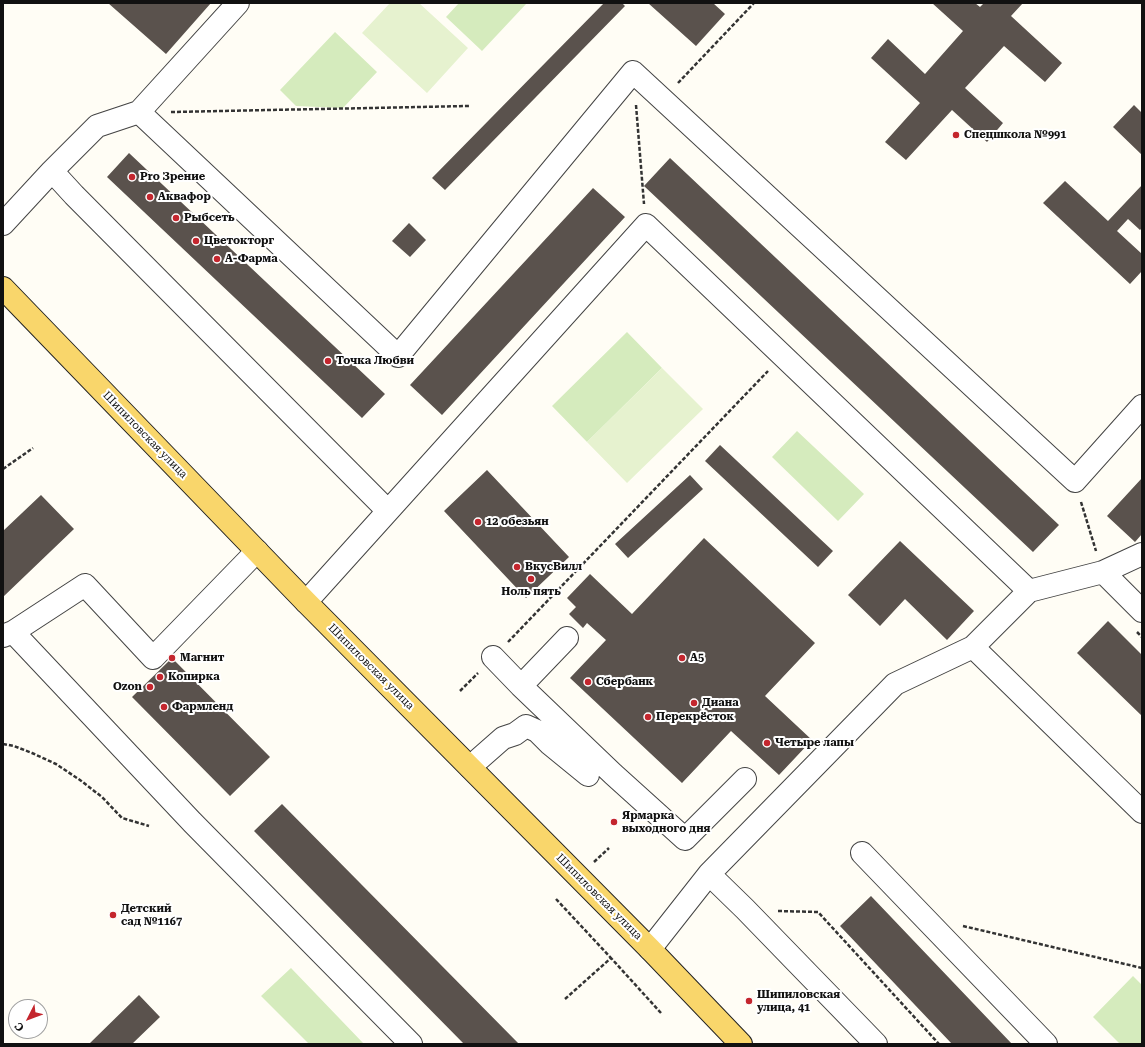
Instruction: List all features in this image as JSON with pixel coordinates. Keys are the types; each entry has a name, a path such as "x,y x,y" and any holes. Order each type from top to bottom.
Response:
{"main road":[{"name":"Шипиловская улица","path":"3,288 306,602 650,949 741,1044"}],"street":[{"path":"3,224 52,171 97,126 139,112 238,3"},
{"path":"139,112 398,356 633,72 1075,480 1142,406"},
{"path":"52,171 74,195 387,510"},
{"path":"306,602 387,510 646,224 1029,591"},
{"path":"257,551 153,658 86,586 8,634 411,1044"},
{"path":"650,949 709,874 895,684 973,647 1029,591 1103,572 1142,554"},
{"path":"1103,572 1142,611"},
{"path":"521,686 566,638"},
{"path":"973,647 1142,812"},
{"path":"493,657 521,686 613,774 685,839 745,779"},
{"path":"470,767 503,738 515,734 526,726 537,731 550,744 588,775"},
{"path":"862,853 1046,1044"},
{"path":"709,874 876,1044"}],"path":[{"path":"662,99 754,3"},
{"path":"633,72 646,224"},
{"path":"139,112 469,106"},
{"path":"460,691 783,355"},
{"path":"3,469 33,448"},
{"path":"1075,480 1103,572"},
{"path":"3,744 14,746 56,764 96,793 122,818 149,826"},
{"path":"592,864 609,848"},
{"path":"556,899 661,1013"},
{"path":"745,909 818,912 939,1044"},
{"path":"961,925 1142,968"},
{"path":"565,999 611,958"}],"green space":[{"path":"390,3 419,3 468,48 427,93 362,33"},
{"path":"459,3 527,3 482,51 446,17"},
{"path":"335,32 377,72 343,108 296,106 280,90"},
{"path":"627,332 662,368 587,442 552,406"},
{"path":"662,368 703,409 627,483 587,442"},
{"path":"797,431 864,494 838,521 772,457"},
{"path":"291,968 364,1044 309,1044 261,996"},
{"path":"1133,976 1142,985 1142,1044 1120,1044 1093,1017"}],"building":[{"path":"108,3 211,3 166,54"},
{"path":"604,3 622,3 625,6 445,190 432,178"},
{"path":"648,3 713,3 725,14 696,46"},
{"path":"932,3 975,3 980,7 984,3 1023,3 1011,16 1062,63 1045,82 1004,46 965,88 1003,123 987,142 952,110 906,160 885,142 920,103 871,58 888,39 925,74 963,31"},
{"path":"1134,105 1142,113 1142,155 1113,127"},
{"path":"129,153 385,394 362,418 107,177"},
{"path":"670,158 1059,525 1033,552 644,186"},
{"path":"1065,181 1108,221 1142,185 1142,228 1140,230 1128,219 1117,231 1142,254 1142,271 1130,284 1043,203"},
{"path":"593,188 625,217 442,415 410,385"},
{"path":"409,223 426,240 410,257 392,241"},
{"path":"720,445 833,551 818,567 705,461"},
{"path":"487,470 569,557 526,598 444,511"},
{"path":"690,475 703,489 628,558 615,544"},
{"path":"1142,478 1142,534 1135,542 1107,516"},
{"path":"41,495 74,529 3,597 3,531"},
{"path":"704,538 815,643 765,696 812,740 779,775 731,731 682,783 570,678 606,640 587,623 583,628 569,614 576,607 567,598 590,574 632,614"},
{"path":"900,541 974,611 947,640 905,599 880,626 848,595"},
{"path":"1108,621 1142,655 1142,716 1077,653"},
{"path":"172,658 270,757 230,796 132,697"},
{"path":"282,804 519,1044 464,1044 254,831"},
{"path":"871,896 1012,1044 952,1044 840,926"},
{"path":"139,995 160,1017 132,1044 89,1044"}],"place":[{"name":"Спецшкола №991","path":"956,135"},
{"name":"Pro Зрение","path":"132,177"},
{"name":"Аквафор","path":"150,197"},
{"name":"Рыбсеть","path":"176,218"},
{"name":"Цветокторг","path":"196,241"},
{"name":"А-Фарма","path":"217,259"},
{"name":"Точка Любви","path":"328,361"},
{"name":"12 обезьян","path":"478,522"},
{"name":"ВкусВилл","path":"517,567"},
{"name":"Ноль пять","path":"531,579"},
{"name":"Магнит","path":"172,658"},
{"name":"А5","path":"682,658"},
{"name":"Копирка","path":"160,677"},
{"name":"Сбербанк","path":"588,682"},
{"name":"Ozon","path":"150,687"},
{"name":"Диана","path":"694,703"},
{"name":"Фармленд","path":"164,707"},
{"name":"Перекрёсток","path":"648,717"},
{"name":"Четыре лапы","path":"767,743"},
{"name":"Ярмарка выходного дня","path":"614,822"},
{"name":"Детский сад №1167","path":"113,915"},
{"name":"Шипиловская улица, 41","path":"749,1001"}]}
